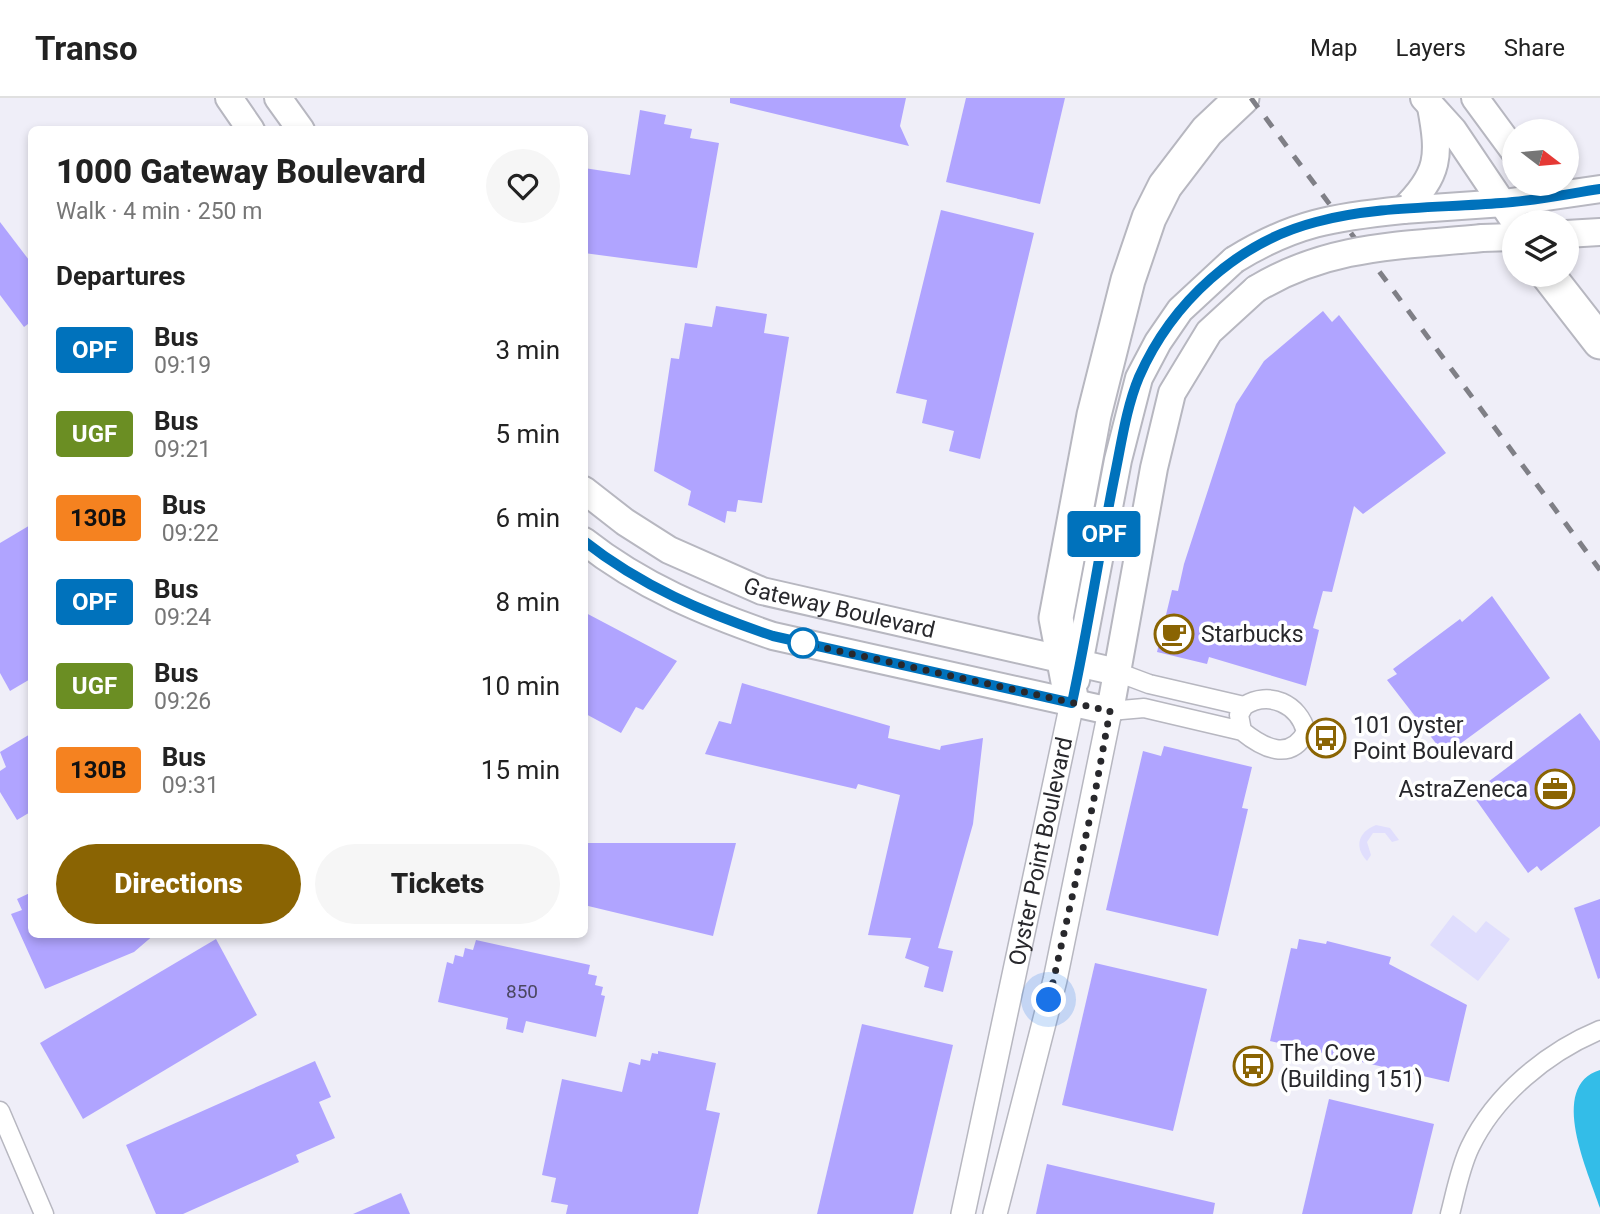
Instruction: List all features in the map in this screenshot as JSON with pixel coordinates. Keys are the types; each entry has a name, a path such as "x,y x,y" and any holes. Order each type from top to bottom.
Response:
{"highway":[{"path":"1072,703 1072,662 1056,618 1082,470 1119,314 1149,218 1185,157 1242,98"},
{"path":"1557,287 1600,342"}],"main road":[{"path":"229,98 248,126"},
{"path":"278,98 298,126"},
{"path":"1475,98 1502,135"},
{"path":"1403,210 1421,192 1438,158 1438,146 1428,103"},
{"path":"1428,103 1453,130 1507,210"},
{"path":"1513,210 1531,196"},
{"path":"1072,662 1139,378 1158,342 1180,310 1234,260 1264,242 1318,221 1446,207 1502,212"},
{"path":"1579,233 1600,232"},
{"name":"Oyster Point Boulevard","path":"1110,711 1154,468 1172,393 1209,332 1256,289 1281,274 1328,256 1502,237"},
{"name":"Gateway Boulevard","path":"588,493 625,522 669,550 762,591 1117,672"},
{"name":"Gateway Boulevard","path":"588,544 650,585 688,604 763,632 1110,711"}],"street":[{"path":"1110,711 1144,708 1242,731 1254,740 1278,750 1291,750 1301,742 1306,732 1303,718 1279,701 1263,699 1244,706 1149,684 1117,672"},
{"name":"Oyster Point Boulevard","path":"963,1214 1072,703"},
{"path":"1242,731 1239,715 1244,706"},
{"name":"Oyster Point Boulevard","path":"995,1214 1055,980 1110,711"},
{"path":"1450,1214 1471,1146 1506,1094 1563,1049 1600,1030"},
{"path":"0,1111 44,1214"}],"shaded area":[{"path":"1376,825 1390,828 1399,840 1392,842 1385,833 1373,833 1367,842 1371,855 1367,861 1360,850 1360,840 1365,832"},
{"path":"1453,915 1476,933 1486,921 1510,939 1478,981 1430,945"}],"water":[{"path":"1600,1070 1600,1208 1581,1153 1574,1111 1576,1093 1584,1079"}],"building":[{"path":"730,98 906,98 900,126 909,146 730,103"},
{"path":"966,98 1065,98 1040,204 946,182"},
{"path":"640,110 666,115 664,124 692,129 690,138 719,143 697,268 588,254 588,169 630,175"},
{"path":"941,210 1034,233 980,459 949,451 954,431 922,423 927,400 896,393"},
{"path":"0,222 28,259 28,324 24,327 0,295"},
{"path":"716,306 767,314 764,333 789,337 762,503 738,500 736,512 727,511 725,523 688,505 691,491 654,471 671,358 679,359 685,323 712,327"},
{"path":"1323,311 1332,322 1339,315 1446,453 1363,514 1354,506 1332,592 1323,591 1313,628 1319,630 1306,686 1209,657 1207,664 1157,652 1172,590 1178,591 1184,564 1236,404 1264,361"},
{"path":"28,526 28,680 10,691 0,673 0,543"},
{"path":"1492,596 1550,678 1445,755 1387,680 1397,674 1393,669 1460,619 1462,622"},
{"path":"588,614 677,661 643,710 636,707 621,733 588,715"},
{"path":"742,683 890,726 888,738 940,750 941,746 983,738 973,824 938,948 953,951 943,992 924,987 929,967 905,958 911,938 868,935 900,795 858,784 856,789 705,754 719,721 731,724"},
{"path":"1580,713 1600,741 1600,826 1541,871 1537,866 1528,873 1472,794"},
{"path":"28,735 28,813 17,820 0,792 0,771 6,767 0,752"},
{"path":"1164,746 1252,767 1242,808 1248,809 1218,936 1106,910 1143,751 1161,756"},
{"path":"588,843 736,843 713,936 588,906"},
{"path":"28,894 28,938 150,938 134,952 45,989 11,914 22,910 17,899"},
{"path":"1600,899 1600,978 1598,979 1574,908"},
{"path":"216,939 257,1015 83,1119 40,1043"},
{"path":"1299,939 1326,944 1327,941 1391,957 1389,964 1467,1005 1449,1082 1270,1041 1291,948 1297,949"},
{"path":"476,940 590,965 588,974 597,976 595,985 603,987 601,995 605,996 596,1037 526,1021 523,1033 506,1029 508,1018 438,1002 447,962 453,964 455,955 463,957 465,948 473,950"},
{"path":"1095,963 1207,989 1173,1131 1062,1105"},
{"path":"862,1024 953,1045 913,1214 817,1214"},
{"path":"658,1051 716,1063 706,1110 720,1113 698,1214 566,1214 568,1205 551,1202 556,1178 542,1175 562,1079 622,1092 629,1062 640,1065 641,1059 650,1061 652,1053 658,1054"},
{"path":"315,1061 331,1097 319,1102 335,1138 296,1155 299,1162 183,1214 156,1214 126,1145"},
{"path":"1329,1099 1434,1124 1412,1214 1302,1214"},
{"path":"1047,1164 1215,1203 1213,1214 1036,1214"},
{"path":"401,1193 410,1214 353,1214"}],"railway":[{"path":"1251,98 1600,570"}],"bus line":[{"name":"OPF","path":"588,544 650,585 688,604 773,636 1072,703 1118,460 1139,378 1158,342 1180,310 1206,283 1234,260 1264,242 1318,221 1403,210 1504,203 1600,189"}],"place":[{"name":"Starbucks","path":"1174,634"},
{"name":"101 Oyster Point Boulevard","path":"1326,738"},
{"name":"AstraZeneca","path":"1555,789"},
{"name":"The Cove (Building 151)","path":"1253,1066"}],"route":[{"path":"803,643 1110,711 1093,804 1049,1000"}]}
